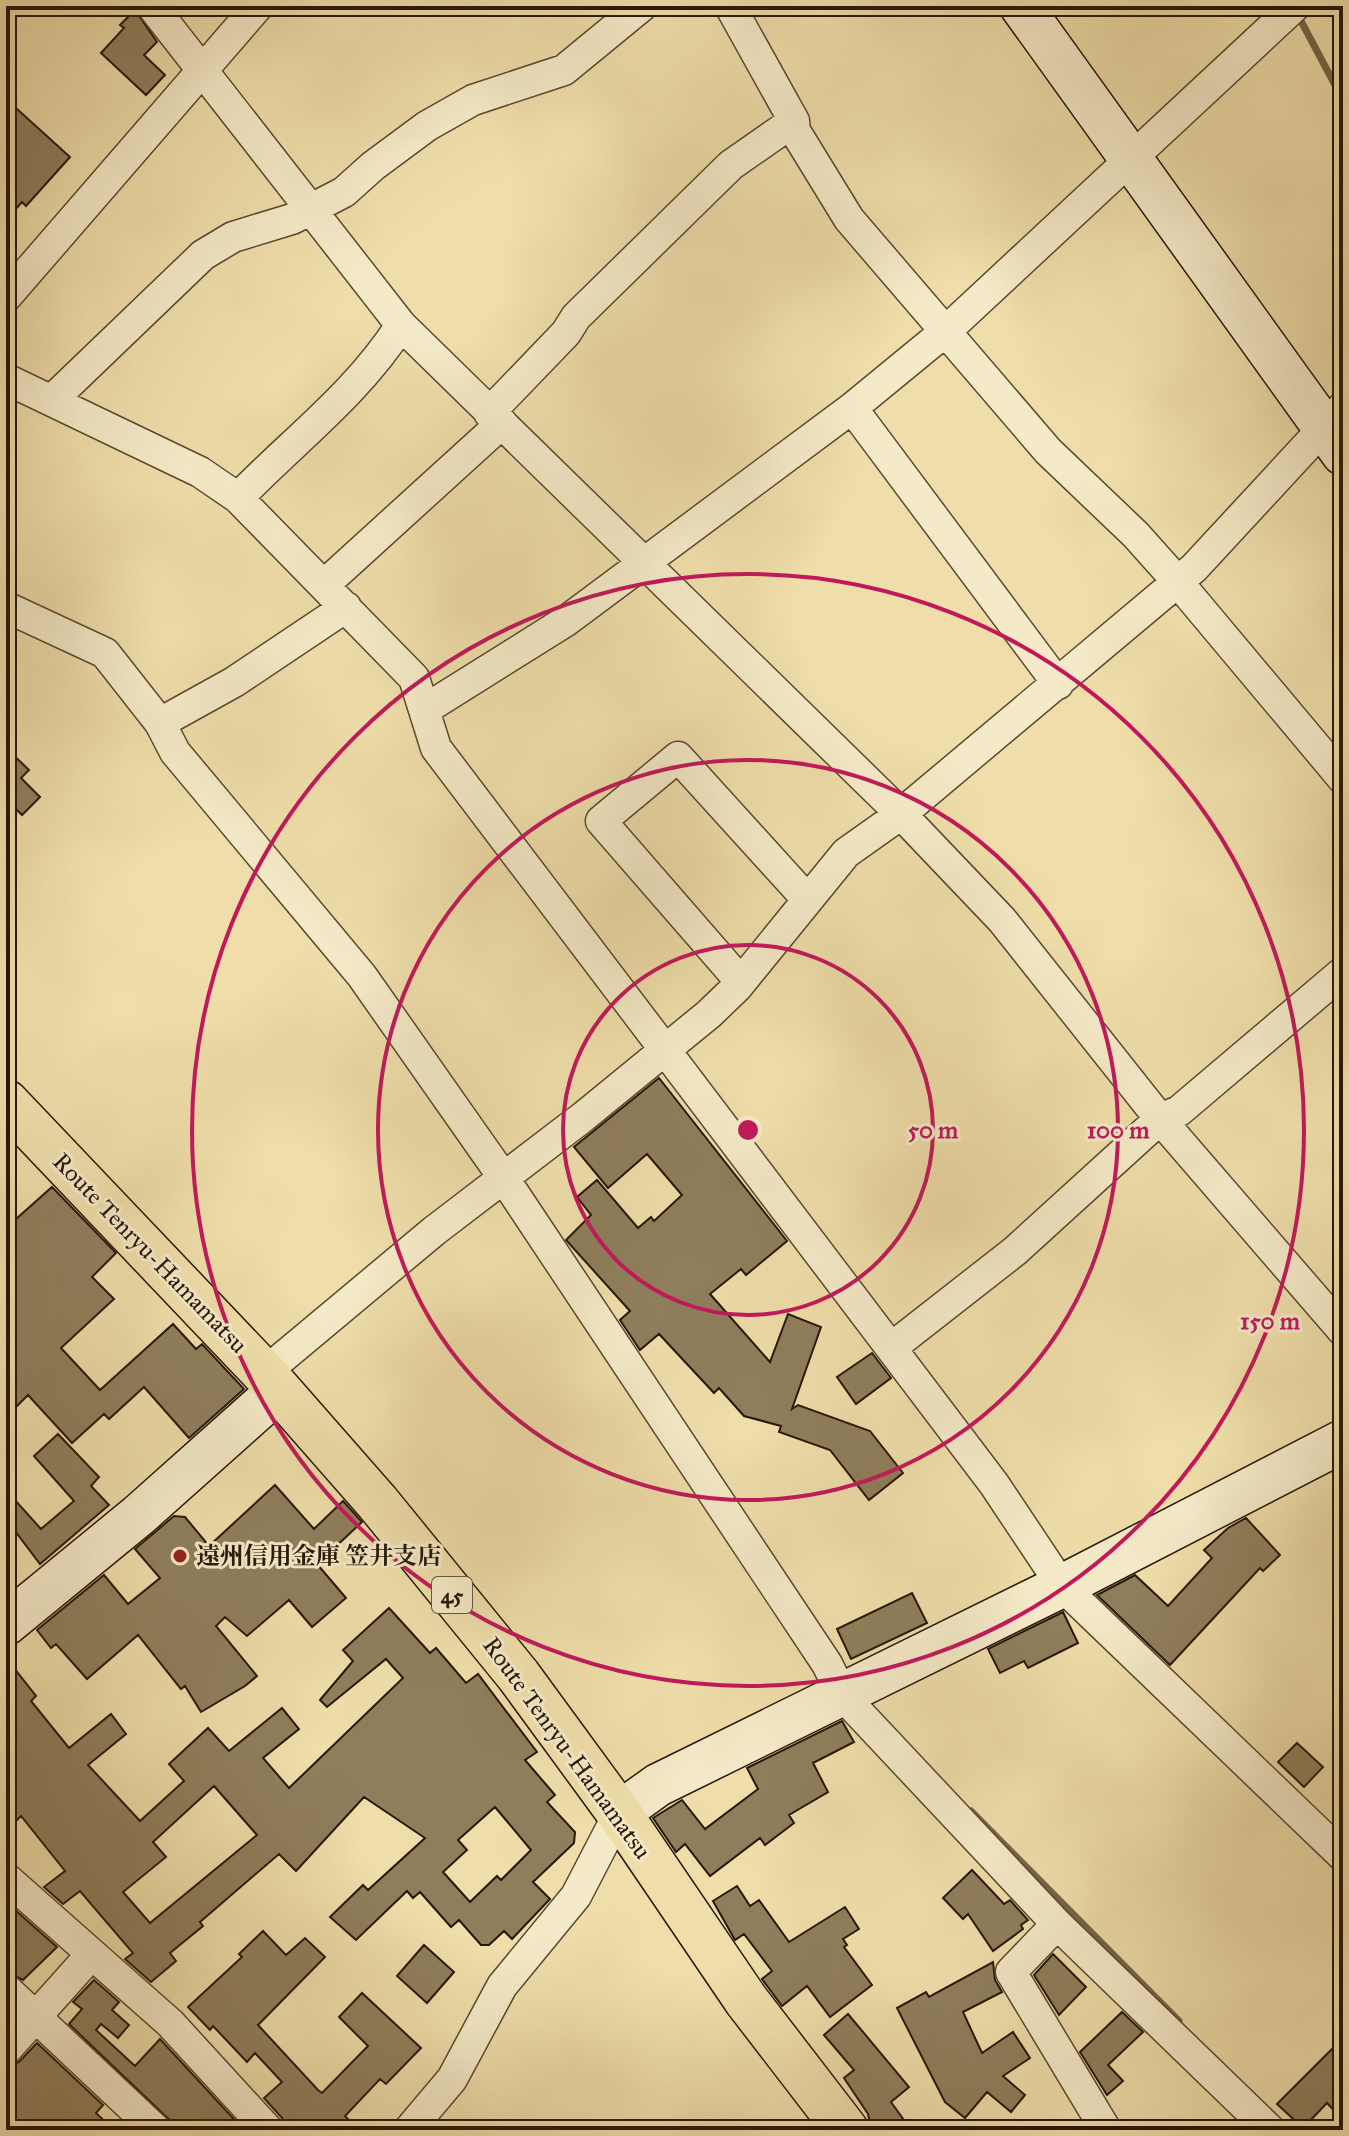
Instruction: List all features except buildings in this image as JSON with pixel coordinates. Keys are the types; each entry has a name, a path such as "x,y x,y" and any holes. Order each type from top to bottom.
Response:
{"main road":[{"name":"Route Tenryu-Hamamatsu","path":"6,1102 272,1382 378,1503 518,1675 619,1813 738,1989 846,2130"}],"street":[{"path":"152,6 401,325 901,814 1002,920 1160,1119 1343,1331"},
{"path":"6,297 258,6"},
{"path":"52,400 203,255 233,237 312,210 344,192 427,126 473,100 564,70 642,6"},
{"path":"730,6 794,121 795,131 849,219 1048,451 1136,535 1177,581 1343,779"},
{"path":"6,1624 139,1515 272,1382 503,1177 665,1052 741,982 806,898 846,853 901,814 1194,568 1336,429 1129,158 1021,6"},
{"path":"424,710 566,621 852,408 947,330 1295,6"},
{"path":"324,585 496,418 576,317 731,165 794,121"},
{"path":"238,498 280,454 321,422 364,374 401,325"},
{"path":"6,379 200,472 238,498 414,678 436,748 994,1484 1062,1586 1343,1856"},
{"path":"852,408 1058,684"},
{"path":"6,607 105,653 160,723 175,752 362,976 503,1177 827,1664 843,1696 1057,1924 1270,2130"},
{"path":"160,723 234,682 346,607"},
{"path":"741,982 601,821 678,757 806,898"},
{"path":"891,1348 1015,1251 1160,1119 1179,1111 1343,972"},
{"path":"413,2128 452,2079 502,1986 576,1896 619,1813 658,1785 843,1696 1343,1441"},
{"path":"6,1878 90,1956 170,2023 268,2130"},
{"path":"1057,1924 1011,1972 1106,2130"},
{"path":"6,2050 90,1956"},
{"path":"6,1989 156,2130"}],"waterway":[{"path":"1301,21 1343,100"},
{"path":"971,1811 1179,2021"}],"place":[{"name":"遠州信用金庫 笠井支店","path":"180,1556"}]}
